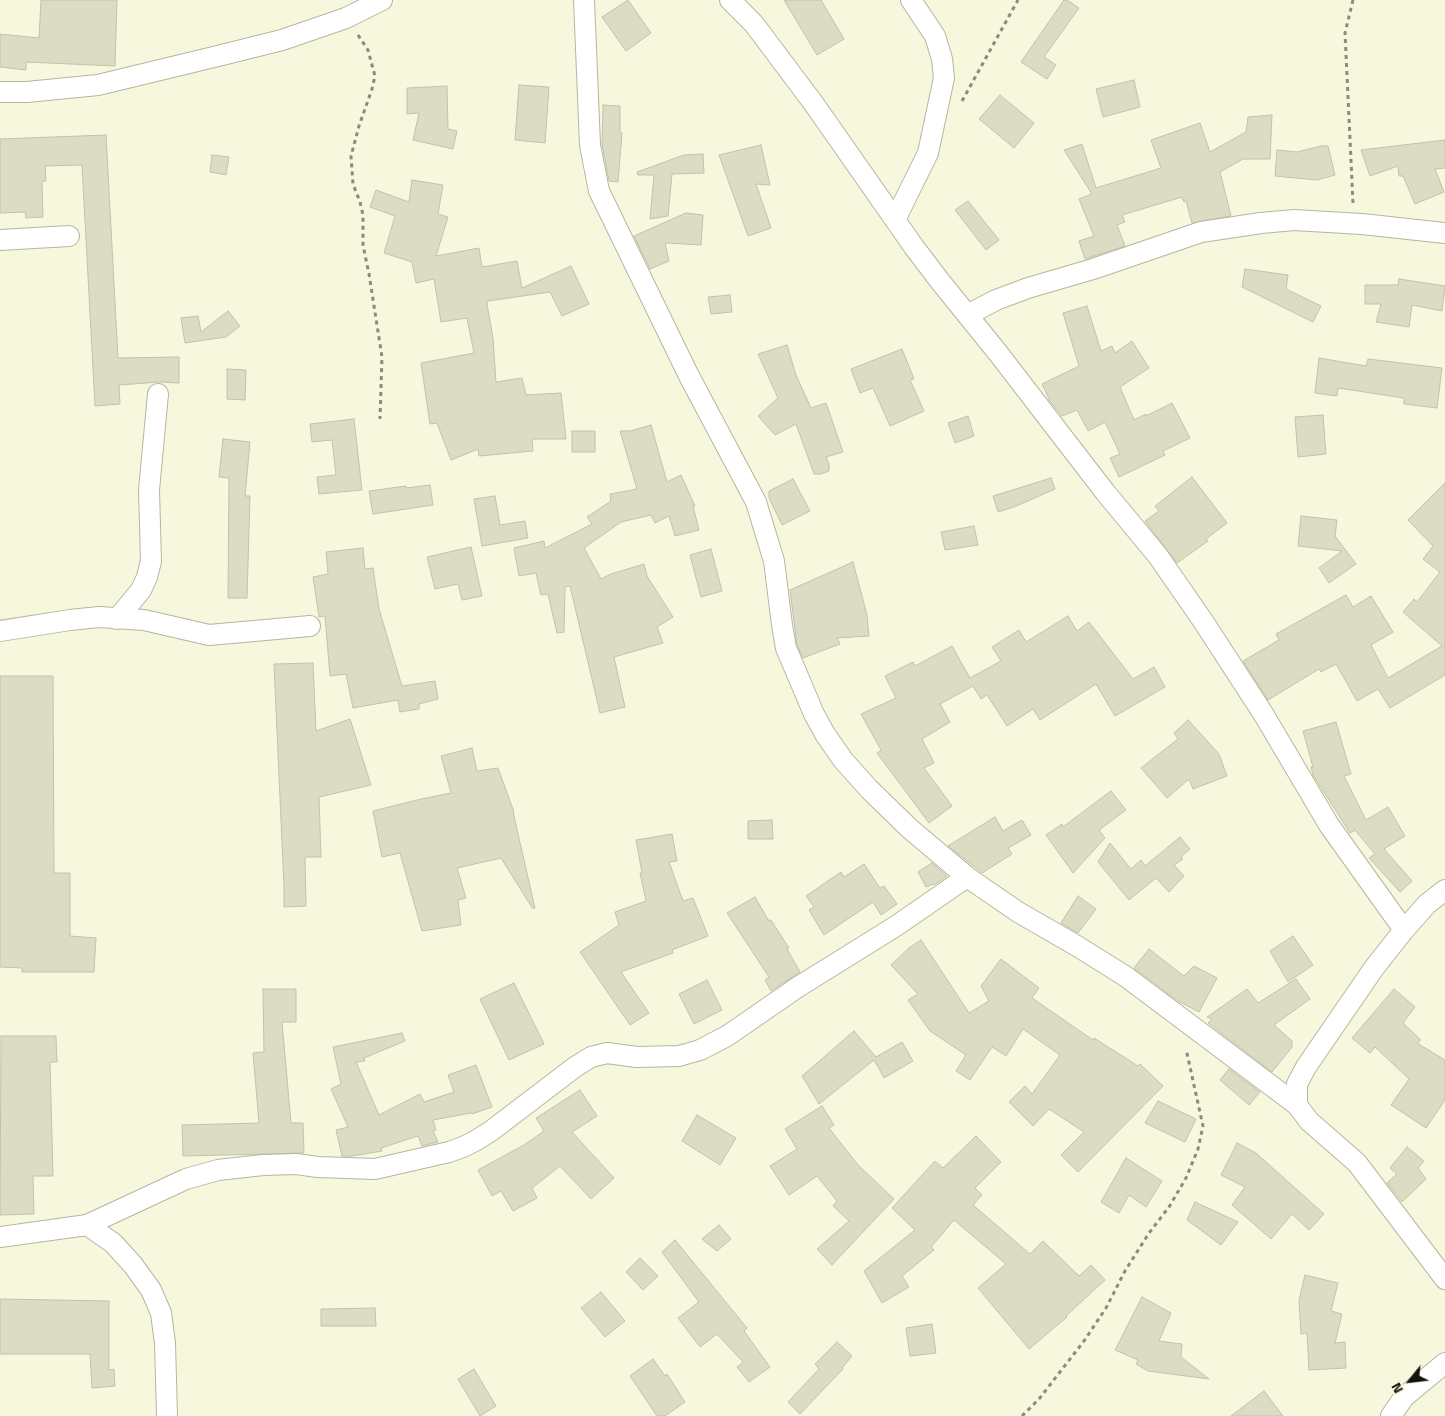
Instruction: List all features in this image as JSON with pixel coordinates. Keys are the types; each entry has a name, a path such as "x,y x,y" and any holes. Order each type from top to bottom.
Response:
{"street":[{"path":"0,92 27,92 98,85 282,40 346,18 382,0"},
{"path":"584,0 590,145 599,191 685,368 756,502 774,561 786,648 814,714 825,734 843,760 869,789 909,828 967,877 1018,912 1125,976 1297,1105 1309,1121 1357,1164 1445,1279"},
{"path":"730,0 754,24 814,104 919,254 1105,492 1158,556 1264,715 1329,825 1404,930"},
{"path":"895,220 928,154 944,78 942,59 935,36 912,0"},
{"path":"966,315 996,300 1028,288 1093,269 1201,232 1294,220 1354,223 1445,233"},
{"path":"0,240 70,236"},
{"path":"117,619 141,590 147,577 151,560 149,490 158,394"},
{"path":"0,631 99,617 144,620 209,635 310,626"},
{"path":"0,1237 87,1225 186,1180 218,1170 263,1165 296,1164 318,1167 376,1169 449,1152 476,1141 491,1131 591,1057 608,1053 637,1057 679,1056 700,1050 727,1036 798,987 896,926 967,877"},
{"path":"1297,1105 1297,1084 1306,1067 1369,975 1427,904 1445,890"},
{"path":"87,1225 113,1243 133,1265 151,1290 161,1313 165,1343 167,1416"},
{"path":"1391,1416 1404,1397 1445,1362"}],"path":[{"path":"961,103 990,47 1018,0"},
{"path":"1353,0 1345,33 1354,223"},
{"path":"346,18 368,50 375,76 372,90 358,126 351,156 353,184 363,215 363,245 382,357 380,419"},
{"path":"1022,1416 1039,1399 1084,1341 1106,1308 1125,1271 1149,1233 1169,1207 1192,1163 1198,1149 1203,1126 1185,1045"}],"building":[{"path":"41,0 117,0 115,66 26,62 26,70 0,67 0,34 39,38"},
{"path":"628,0 651,33 626,51 602,17"},
{"path":"784,0 821,0 844,39 817,55"},
{"path":"1064,0 1079,8 1044,57 1056,65 1047,79 1021,62"},
{"path":"1134,80 1140,107 1103,117 1096,89"},
{"path":"519,85 549,87 545,143 515,140"},
{"path":"447,86 448,129 457,131 453,149 413,140 419,113 407,114 407,88"},
{"path":"1000,95 1034,123 1014,148 979,119"},
{"path":"603,105 620,106 620,133 622,133 618,182 609,181 602,144"},
{"path":"1272,115 1270,159 1243,159 1220,172 1231,216 1192,223 1186,201 1184,202 1182,197 1122,215 1125,222 1117,225 1125,246 1085,259 1079,241 1094,236 1079,199 1092,194 1064,150 1082,144 1096,188 1161,168 1151,140 1200,123 1210,152 1246,132 1248,117"},
{"path":"106,135 118,358 179,357 179,383 159,382 119,385 120,404 95,406 82,165 45,166 46,181 42,181 43,217 26,218 25,212 0,213 0,139"},
{"path":"1445,140 1445,168 1435,169 1444,192 1415,204 1403,176 1399,176 1398,166 1370,176 1361,150"},
{"path":"761,145 770,185 756,184 771,228 748,236 719,155"},
{"path":"1328,146 1335,175 1317,180 1275,176 1277,150 1297,152"},
{"path":"703,154 704,173 672,174 668,216 650,219 654,175 638,175 637,172 684,155"},
{"path":"212,155 229,157 226,175 210,172"},
{"path":"412,180 443,185 438,214 448,217 436,256 479,248 482,267 517,261 522,288 571,266 589,304 562,316 550,292 488,301 487,304 493,338 496,382 522,378 526,395 561,393 566,439 532,439 533,451 479,456 478,449 451,460 437,423 430,424 421,363 474,353 467,318 441,322 434,279 416,283 412,262 384,253 395,216 370,207 376,190 409,202"},
{"path":"968,201 999,240 986,250 955,210"},
{"path":"686,213 703,215 701,245 665,243 669,261 650,269 634,236"},
{"path":"1245,269 1288,275 1286,289 1321,306 1313,322 1242,287"},
{"path":"1399,279 1445,286 1442,311 1412,305 1409,327 1376,322 1381,304 1365,304 1365,285 1398,285"},
{"path":"730,295 732,312 711,314 708,297"},
{"path":"1087,306 1101,351 1112,346 1115,353 1132,341 1149,368 1120,387 1134,420 1172,403 1190,438 1163,451 1165,455 1119,477 1110,458 1120,454 1105,422 1088,431 1077,410 1062,416 1050,401 1042,384 1079,366 1063,313"},
{"path":"228,311 240,326 226,337 185,343 181,318 198,316 201,332"},
{"path":"787,345 796,375 811,408 826,403 843,452 826,457 829,471 821,474 814,474 796,424 775,435 758,416 778,398 758,354"},
{"path":"902,349 914,379 910,380 924,411 890,426 873,388 860,393 851,369"},
{"path":"1319,358 1366,366 1368,359 1442,368 1437,408 1404,404 1404,398 1338,388 1337,396 1315,393"},
{"path":"227,369 246,370 245,400 227,399"},
{"path":"1323,415 1326,454 1298,457 1295,417"},
{"path":"968,416 974,436 955,443 948,423"},
{"path":"354,419 362,490 319,494 317,477 336,475 332,440 312,442 310,424"},
{"path":"651,425 667,482 681,475 695,506 693,506 699,530 675,536 669,516 655,523 651,515 621,522 584,548 601,579 644,564 647,576 673,617 657,627 663,643 614,657 625,707 600,713 570,586 565,587 564,632 557,633 548,594 541,595 536,573 519,576 514,548 544,541 545,548 592,524 587,517 611,501 610,494 637,489 620,431 630,431"},
{"path":"572,431 595,431 595,452 572,452"},
{"path":"223,439 250,442 245,496 250,496 247,598 228,598 229,478 219,477"},
{"path":"1192,477 1227,523 1206,539 1208,541 1177,563 1145,521 1159,511 1155,506"},
{"path":"1051,478 1055,489 998,512 993,496"},
{"path":"793,479 810,511 782,525 769,498 769,491"},
{"path":"1445,483 1445,675 1390,708 1378,689 1357,701 1336,664 1321,672 1319,669 1268,700 1243,661 1279,640 1276,634 1346,595 1353,607 1371,596 1393,632 1371,645 1388,678 1442,646 1403,612 1414,599 1417,602 1440,572 1423,559 1433,546 1408,520"},
{"path":"430,485 433,505 373,514 369,491"},
{"path":"495,496 500,525 525,521 528,538 482,546 474,499"},
{"path":"1301,516 1337,520 1335,536 1356,564 1329,583 1319,568 1342,551 1298,546"},
{"path":"974,526 978,545 945,550 941,532"},
{"path":"471,547 482,596 462,600 458,584 435,589 427,557"},
{"path":"363,548 365,569 373,568 379,609 402,686 435,681 438,699 419,704 419,709 400,712 398,700 353,708 346,674 330,676 325,616 319,617 313,577 328,574 326,552"},
{"path":"711,549 722,591 701,597 690,555"},
{"path":"853,562 867,615 869,636 837,638 840,644 803,658 797,645 790,590"},
{"path":"1068,616 1077,631 1089,622 1133,679 1154,667 1165,687 1115,716 1096,684 1040,720 1033,709 1007,726 987,695 981,699 973,686 940,704 950,722 922,739 934,763 924,768 952,806 929,823 877,753 881,750 861,714 896,698 885,676 913,662 915,666 952,646 970,678 1001,661 992,647 1019,630 1026,642"},
{"path":"313,663 316,731 350,719 371,785 319,797 321,857 305,857 306,906 284,907 274,664"},
{"path":"0,676 53,676 54,873 70,873 70,936 96,938 94,972 22,972 22,968 0,967"},
{"path":"1188,720 1219,754 1227,776 1193,789 1189,779 1167,798 1141,768 1178,739 1174,733"},
{"path":"1336,722 1351,774 1344,776 1366,820 1388,807 1405,836 1384,849 1412,881 1400,892 1369,858 1375,854 1355,830 1350,833 1313,775 1311,767 1313,767 1303,731"},
{"path":"472,748 477,771 498,768 514,812 535,908 533,909 501,858 457,868 466,898 458,900 461,925 422,931 400,853 382,857 373,811 451,793 441,756"},
{"path":"1111,791 1126,810 1099,830 1105,838 1073,873 1046,835 1062,824 1063,827"},
{"path":"995,817 1003,831 1022,820 1031,835 1008,848 1012,854 982,873 948,846"},
{"path":"772,820 773,839 748,839 748,821"},
{"path":"672,834 677,861 669,862 683,901 693,898 708,936 672,950 673,953 621,972 649,1013 630,1025 580,952 619,925 615,912 646,901 636,840"},
{"path":"1180,837 1190,849 1181,857 1183,859 1174,865 1184,876 1169,892 1156,878 1129,900 1098,862 1110,843 1131,869 1141,860 1145,866"},
{"path":"932,863 947,876 934,885 926,887 918,872"},
{"path":"864,864 880,888 884,886 897,904 881,915 873,902 824,935 809,910 814,907 806,896 841,872 844,877"},
{"path":"1078,896 1096,909 1078,933 1061,923"},
{"path":"755,897 769,921 771,920 789,948 787,949 800,972 771,991 765,980 769,977 727,913"},
{"path":"1293,936 1313,965 1288,982 1270,951"},
{"path":"921,940 969,1013 989,1001 981,986 1001,959 1039,988 1032,998 1093,1040 1094,1038 1138,1066 1140,1064 1163,1086 1078,1172 1061,1155 1084,1132 1049,1109 1033,1126 1009,1102 1025,1086 1032,1094 1060,1055 1023,1029 1006,1056 992,1047 970,1080 956,1071 966,1055 930,1031 908,1000 918,994 891,965 909,948"},
{"path":"1149,949 1184,976 1194,966 1217,978 1199,1012 1178,1001 1134,968"},
{"path":"1296,979 1310,999 1274,1025 1292,1041 1292,1047 1272,1072 1208,1023 1212,1019 1207,1017 1247,989 1258,1003"},
{"path":"707,980 722,1010 694,1024 679,994"},
{"path":"514,983 544,1044 509,1060 480,999"},
{"path":"263,989 296,989 296,1022 282,1022 291,1123 303,1123 304,1153 183,1156 182,1125 259,1123 253,1053 264,1052"},
{"path":"1394,989 1415,1007 1403,1023 1421,1040 1417,1043 1445,1060 1445,1100 1426,1128 1391,1105 1409,1079 1375,1047 1370,1053 1352,1038"},
{"path":"854,1031 876,1057 902,1042 913,1061 884,1078 874,1060 819,1104 802,1076"},
{"path":"402,1033 405,1041 364,1058 365,1061 356,1062 379,1115 420,1094 424,1102 454,1092 448,1075 476,1065 492,1107 472,1114 433,1120 436,1130 433,1131 438,1142 422,1146 418,1136 381,1148 382,1151 342,1156 336,1130 348,1127 331,1089 341,1084 333,1047"},
{"path":"1,1036 56,1036 57,1062 50,1062 53,1176 33,1176 34,1214 0,1215"},
{"path":"1229,1069 1260,1092 1249,1105 1220,1080"},
{"path":"580,1090 597,1116 572,1132 614,1178 591,1199 560,1166 532,1188 537,1198 513,1211 501,1191 492,1196 478,1170 524,1145 544,1131 536,1118"},
{"path":"1158,1101 1196,1119 1185,1142 1145,1123"},
{"path":"822,1106 834,1125 829,1128 858,1165 894,1199 832,1265 817,1249 849,1221 833,1206 837,1201 817,1176 789,1195 770,1166 797,1149 785,1129"},
{"path":"697,1115 736,1138 720,1165 682,1141"},
{"path":"976,1136 1001,1162 975,1188 982,1195 973,1205 1030,1254 1043,1241 1079,1276 1091,1265 1105,1280 1067,1317 1029,1349 978,1288 1006,1264 954,1220 931,1247 934,1250 902,1276 909,1287 882,1303 864,1271 915,1230 892,1208 935,1161 943,1168"},
{"path":"1237,1143 1256,1153 1324,1214 1309,1230 1292,1214 1271,1239 1232,1205 1245,1187 1221,1175"},
{"path":"1407,1147 1424,1161 1418,1168 1426,1179 1402,1202 1387,1183 1397,1174 1390,1168"},
{"path":"1126,1158 1162,1181 1146,1207 1129,1195 1119,1213 1101,1202"},
{"path":"1195,1202 1238,1222 1221,1245 1187,1220"},
{"path":"719,1225 731,1239 717,1251 702,1239"},
{"path":"675,1240 747,1328 744,1331 770,1367 749,1382 737,1367 743,1362 717,1334 700,1347 678,1318 699,1302 662,1252"},
{"path":"640,1258 658,1276 643,1290 626,1272"},
{"path":"1305,1275 1338,1283 1331,1311 1342,1314 1335,1343 1345,1342 1346,1368 1309,1370 1307,1333 1301,1334 1299,1300"},
{"path":"601,1292 625,1321 605,1337 581,1308"},
{"path":"1142,1297 1171,1313 1159,1341 1182,1344 1181,1357 1209,1379 1148,1371 1136,1364 1138,1360 1115,1350"},
{"path":"0,1299 109,1301 109,1370 114,1369 115,1386 92,1388 90,1354 0,1354"},
{"path":"375,1308 376,1326 321,1326 321,1309"},
{"path":"932,1324 936,1353 910,1356 906,1328"},
{"path":"837,1342 852,1356 843,1369 800,1414 788,1402 819,1369 815,1364"},
{"path":"653,1359 665,1376 667,1374 685,1402 665,1416 657,1416 630,1376"},
{"path":"474,1369 496,1406 480,1416 458,1379"},
{"path":"1264,1391 1283,1416 1231,1416"}]}
